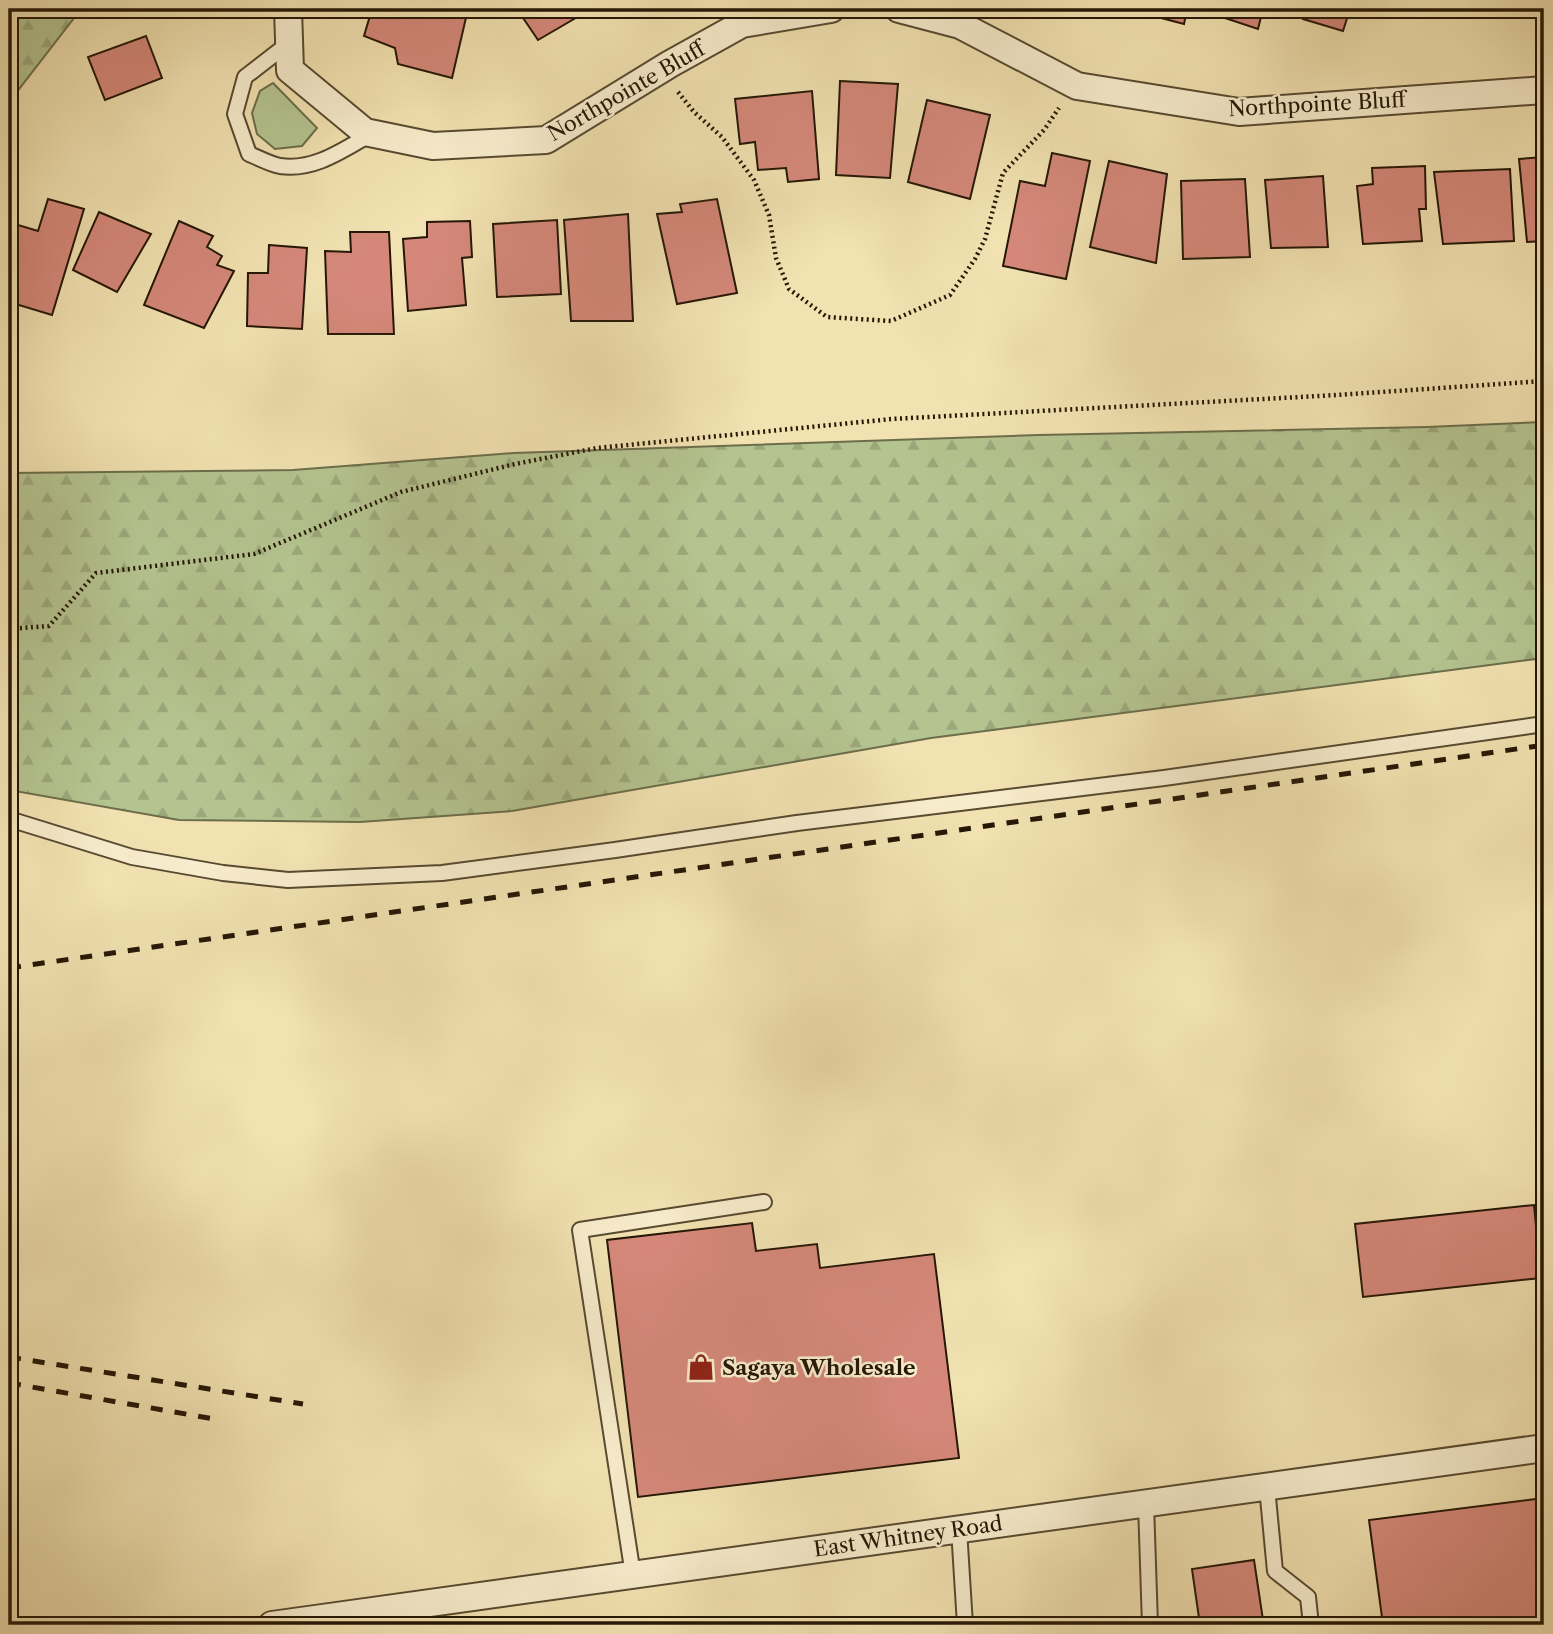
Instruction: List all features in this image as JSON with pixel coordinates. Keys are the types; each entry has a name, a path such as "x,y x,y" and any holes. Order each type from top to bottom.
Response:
{"street":[{"name":"Northpointe Bluff","path":"288,9 290,70 365,132 433,146 546,140 660,69 742,24 831,9"},
{"name":"Northpointe Bluff","path":"899,9 960,25 1077,86 1239,112 1544,90"},
{"name":"East Whitney Road","path":"272,1625 1544,1448"}],"lane":[{"path":"289,43 245,77 235,114 249,154 279,166 309,165 372,134"},
{"path":"9,819 132,858 223,873 288,880 442,873 797,823 1164,778 1544,724"},
{"path":"633,1575 580,1230 764,1202"},
{"path":"1267,1487 1275,1570 1308,1597 1311,1625"},
{"path":"1146,1504 1150,1625"},
{"path":"959,1529 965,1625"}],"path":[{"path":"660,69 694,112 722,137 754,180 769,215 776,258 789,289 827,317 891,321 950,295 975,259 985,239 1003,173 1044,130 1058,108 1082,87"},
{"path":"9,629 49,626 96,573 254,554 401,492 515,464 597,448 892,419 1544,382"}],"green space":[{"path":"9,9 81,9 9,102"},
{"path":"273,83 317,128 302,146 275,149 257,134 252,113 260,91"},
{"path":"1544,422 1544,658 931,738 512,811 360,822 179,820 9,790 9,473 293,470 514,453 1039,435"}],"building":[{"path":"372,9 468,9 452,78 398,64 395,48 364,36"},
{"path":"517,9 584,9 586,12 538,40"},
{"path":"1143,9 1187,9 1184,24 1142,13"},
{"path":"1208,9 1263,9 1258,29 1207,12"},
{"path":"1306,9 1350,9 1343,31 1303,19"},
{"path":"146,36 162,78 105,100 88,57"},
{"path":"840,81 898,84 890,178 836,175"},
{"path":"812,91 819,179 788,182 786,168 758,170 755,142 740,144 735,99"},
{"path":"927,100 990,115 970,199 908,182"},
{"path":"1052,153 1090,161 1066,279 1003,266 1020,181 1045,186"},
{"path":"1544,157 1544,241 1527,242 1519,159"},
{"path":"1109,161 1167,174 1156,263 1090,247"},
{"path":"1425,166 1426,209 1419,209 1422,241 1363,244 1357,186 1373,184 1372,168"},
{"path":"1510,169 1514,241 1443,244 1434,172"},
{"path":"1323,176 1328,247 1271,248 1265,180"},
{"path":"1245,179 1250,257 1183,259 1181,181"},
{"path":"48,199 84,209 52,315 9,302 9,256 18,225 38,231"},
{"path":"717,199 737,293 677,304 657,214 682,212 680,204"},
{"path":"99,212 151,234 117,292 73,270"},
{"path":"628,214 633,321 571,321 564,220"},
{"path":"557,220 561,294 497,297 493,224"},
{"path":"179,221 213,236 207,247 222,256 217,265 234,271 204,328 144,305"},
{"path":"470,221 472,257 462,258 466,305 408,311 403,239 427,237 427,222"},
{"path":"350,232 389,232 394,334 328,334 325,251 351,252"},
{"path":"269,245 307,248 302,329 247,326 248,273 268,273"},
{"path":"1534,1205 1541,1278 1363,1297 1355,1224"},
{"path":"752,1223 756,1251 817,1244 820,1268 934,1254 959,1458 638,1497 607,1240"},
{"path":"1544,1498 1544,1625 1383,1625 1369,1520"},
{"path":"1254,1560 1263,1620 1229,1625 1200,1625 1192,1569"}],"railway":[{"path":"9,968 1544,745"},
{"path":"9,1357 303,1404"},
{"path":"9,1383 214,1419"}],"place":[{"name":"Sagaya Wholesale","path":"701,1367"}]}
